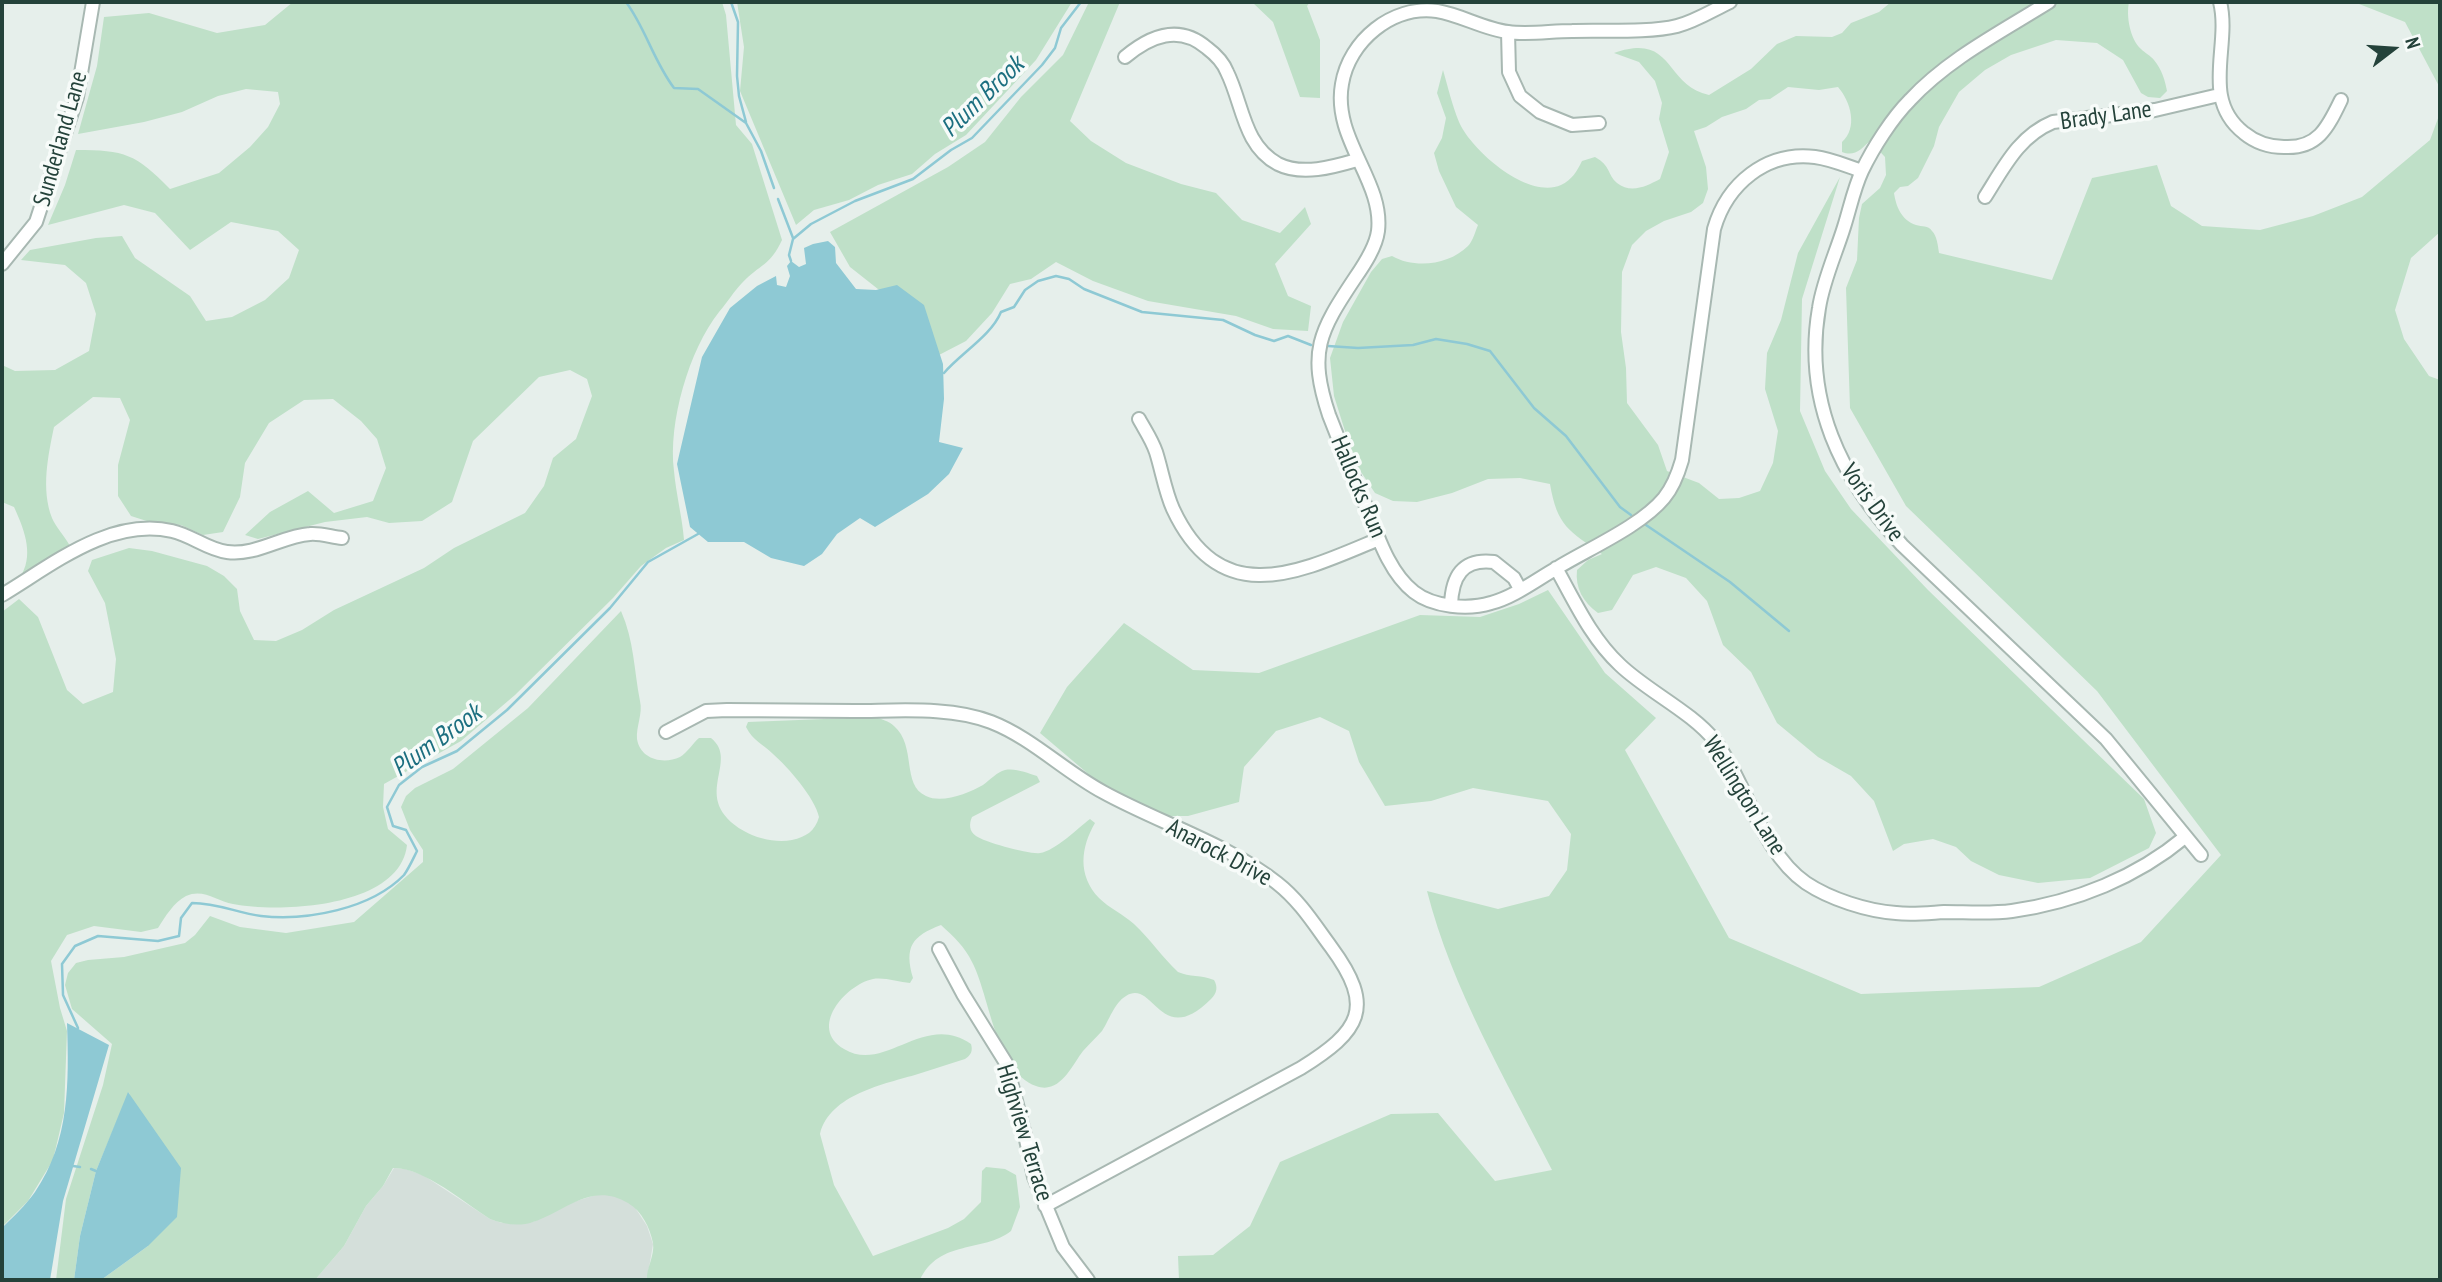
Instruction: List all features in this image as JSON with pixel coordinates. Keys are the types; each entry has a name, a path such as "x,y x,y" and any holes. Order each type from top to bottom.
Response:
{"street":[{"name":"Sunderland Lane","path":"2,264 36,222 77,97 93,2"},
{"name":"Hallocks Run","path":"1730,2 1697,19 1663,29 1508,32 1429,11 1395,18 1370,33 1350,58 1342,83 1341,115 1368,183 1376,210 1378,232 1360,271 1340,300 1322,337 1317,360 1322,396 1328,415 1396,574 1408,587 1428,600 1451,605 1478,606 1520,589 1643,517 1663,499 1675,482 1682,460 1714,229 1723,206 1736,187 1753,172 1791,156 1818,157 1862,171"},
{"name":"Voris Drive","path":"2049,2 1930,80 1908,101 1862,171 1819,307 1816,336 1821,400 1832,440 1844,467 1876,517 2106,739 2201,855"},
{"path":"2220,2 2222,18 2219,95 2222,107 2241,131 2263,144 2287,148 2309,143 2321,135 2333,119 2341,100"},
{"path":"1508,32 1509,72 1520,96 1540,112 1572,125 1599,123"},
{"path":"1125,57 1143,43 1165,35 1177,34 1199,41 1222,62 1256,145 1272,159 1287,167 1304,169 1320,169 1357,160"},
{"name":"Brady Lane","path":"1985,197 2013,153 2032,133 2043,126 2053,122 2155,110 2219,95"},
{"path":"1139,419 1152,442 1168,496 1183,528 1211,559 1227,567 1244,574 1259,576 1292,572 1309,568 1379,539"},
{"path":"2,595 86,545 134,529 146,527 174,531 226,552 252,551 311,533 342,538"},
{"path":"1451,605 1455,578 1459,572 1474,563 1488,561 1501,566 1520,589"},
{"name":"Wellington Lane","path":"1556,568 1598,642 1621,666 1714,741 1760,825 1784,861 1805,882 1832,896 1863,907 1895,913 2011,911 2060,901 2109,884 2150,864 2185,836"},
{"name":"Anarock Drive","path":"666,733 706,710 727,709 911,710 990,721 1021,738 1101,792 1236,857 1276,882 1306,911 1353,982 1359,1011 1346,1034 1327,1052 1301,1068 1045,1206"},
{"name":"Highview Terrace","path":"939,949 963,994 1006,1063 1034,1177 1063,1247 1088,1280"}],"shaded area":[{"path":"394,1168 423,1175 490,1219 502,1223 533,1222 573,1202 599,1194 618,1196 634,1206 647,1226 653,1244 647,1280 315,1280 344,1246 366,1206"}],"green space":[{"path":"293,2 722,2 726,15 736,125 752,144 782,240 769,260 739,286 708,328 698,346 683,387 674,431 673,452 684,540 666,548 641,566 613,598 515,695 461,741 384,784 383,807 388,829 407,845 399,866 383,882 361,894 335,902 307,906 254,907 233,904 204,894 192,894 170,910 158,928 141,932 94,926 67,935 51,961 67,1031 64,1113 53,1160 28,1201 2,1227 2,612 19,599 38,617 67,690 83,704 113,692 116,659 105,603 88,571 92,560 129,548 152,551 207,566 224,576 237,589 240,611 254,640 276,641 302,630 334,610 424,568 454,548 525,513 544,486 553,458 576,439 592,396 587,379 570,370 539,377 473,441 452,502 422,521 389,523 367,517 325,522 258,539 245,535 270,512 308,491 334,513 373,501 386,468 377,439 361,421 333,399 304,400 269,423 245,463 240,497 223,532 203,535 181,525 153,523 131,516 118,496 118,465 130,420 120,398 93,397 54,427 48,461 46,484 49,507 54,521 70,546 22,574 27,557 24,531 14,507 2,502 2,365 15,371 55,370 89,351 96,314 86,283 65,265 21,260 30,250 122,236 135,258 190,296 206,321 232,317 265,300 289,278 299,250 278,231 231,222 190,250 155,213 124,205 48,225 76,150 107,151 129,156 148,168 170,189 219,173 250,147 268,127 280,104 278,92 246,89 218,96 182,112 78,134 97,66 104,17 149,13 217,33 265,25"},
{"path":"737,2 1072,2 1036,60 966,135 935,154 912,174 878,185 849,200 814,210 796,225 740,91 744,47"},
{"path":"1089,2 1120,2 1070,121 1091,141 1126,163 1181,184 1216,193 1242,220 1280,233 1305,207 1311,224 1275,264 1288,296 1311,306 1308,331 1273,329 1236,316 1148,301 1093,281 1056,262 1031,279 1010,284 992,313 966,341 939,355 883,293 850,267 830,232 948,167 985,142 1021,97 1063,55"},
{"path":"1252,2 1310,2 1307,6 1320,40 1320,98 1300,97 1273,22"},
{"path":"1891,2 2129,2 2129,20 2134,39 2154,60 2164,79 2167,91 2160,98 2141,93 2123,60 2097,43 2056,40 2011,55 1985,70 1959,92 1939,127 1934,146 1918,178 1894,193 1898,208 1907,220 1929,228 1934,233 1939,253 2052,280 2092,178 2157,165 2171,206 2202,226 2260,230 2313,216 2362,197 2430,140 2440,113 2440,232 2411,258 2395,310 2404,339 2429,376 2440,380 2440,1280 1179,1280 1178,1256 1213,1255 1250,1226 1280,1162 1391,1114 1438,1113 1495,1181 1552,1170 1465,999 1427,891 1498,909 1549,896 1567,870 1571,834 1548,801 1473,788 1431,801 1385,806 1359,762 1349,731 1320,717 1276,731 1244,767 1239,802 1188,816 1163,816 1099,783 1040,733 1067,687 1124,623 1193,670 1259,673 1420,615 1480,617 1519,604 1548,590 1605,673 1656,718 1625,750 1729,938 1861,994 2039,987 2141,942 2221,855 2097,691 1906,506 1850,408 1846,288 1857,260 1862,204 1880,188 1886,175 1885,157 1870,141 1854,153 1842,152 1842,142 1850,130 1851,115 1838,87 1819,90 1788,87 1770,99 1759,100 1746,109 1694,131 1706,167 1708,189 1703,203 1691,212 1664,221 1646,231 1632,245 1622,272 1621,332 1627,403 1658,445 1667,471 1699,483 1719,499 1739,498 1760,491 1773,463 1778,431 1765,389 1767,353 1781,320 1798,253 1840,177 1802,299 1800,411 1825,471 1851,509 1928,590 2144,799 2156,833 2149,848 2090,878 2038,883 1999,875 1971,861 1956,847 1933,839 1904,844 1893,851 1874,801 1851,776 1818,757 1777,723 1751,672 1723,645 1707,601 1686,578 1656,567 1633,575 1612,610 1598,613 1581,594 1577,583 1577,570 1588,560 1602,554 1566,526 1556,509 1550,484 1520,478 1488,479 1452,493 1417,502 1393,501 1375,493 1355,463 1334,396 1330,358 1343,322 1371,272 1382,259 1392,256 1421,264 1442,261 1468,246 1478,225 1456,207 1439,171 1434,153 1442,138 1446,118 1437,93 1443,70 1465,133 1475,146 1502,170 1517,179 1548,188 1565,183 1582,161 1595,157 1604,164 1617,183 1628,188 1639,188 1660,179 1669,152 1659,119 1662,103 1655,81 1639,62 1614,53 1634,48 1648,49 1659,54 1683,81 1709,95 1751,69 1777,44 1796,36 1832,37 1842,33 1851,23 1879,12"},
{"path":"2354,2 2440,2 2440,88 2405,22"},
{"path":"621,611 631,644 641,706 637,734 639,746 647,756 667,760 683,755 699,738 711,738 719,748 721,758 717,793 719,806 728,819 744,831 768,840 792,840 809,833 819,817 807,792 779,760 749,732 746,727 748,722 875,717 882,719 892,724 901,734 914,783 918,791 926,796 940,799 963,794 983,785 1005,770 1017,770 1037,776 1040,782 972,817 971,830 981,839 1018,850 1040,853 1059,844 1090,819 1095,823 1084,851 1084,870 1092,889 1103,902 1134,924 1178,972 1214,980 1215,994 1194,1013 1180,1018 1169,1016 1144,996 1136,993 1126,996 1115,1008 1102,1031 1059,1083 1044,1088 1022,1078 1011,1065 995,1031 972,962 941,925 917,938 913,944 909,958 913,978 910,983 873,979 862,983 842,998 834,1008 829,1030 834,1040 844,1049 859,1055 890,1050 937,1034 954,1036 972,1046 971,1053 965,1059 860,1093 835,1109 826,1120 820,1134 834,1185 873,1256 948,1228 964,1219 981,1202 982,1171 986,1167 1005,1169 1016,1175 1020,1207 1011,1231 1000,1238 962,1248 938,1258 920,1280 647,1280 653,1248 650,1232 637,1211 615,1197 591,1196 533,1222 511,1224 490,1219 430,1179 405,1169 393,1168 383,1186 366,1206 344,1246 315,1280 101,1280 148,1246 129,1092 96,1171 80,1236 74,1280 56,1280 66,1199 103,1085 112,1044 72,1009 65,985 68,973 76,963 124,957 185,943 210,916 240,927 286,933 354,922 423,862 423,850 410,830 401,807 406,796 415,788 453,769 528,708"}],"water":[{"path":"828,241 835,247 836,263 856,289 876,290 897,285 924,305 943,364 944,399 939,442 963,448 949,474 928,494 875,527 860,518 837,534 822,554 804,566 771,558 744,542 708,542 690,527 677,464 702,357 730,308 757,286 776,276 777,285 786,287 790,276 787,266 791,261 799,267 806,264 804,248"},
{"path":"67,1023 109,1045 63,1201 50,1280 2,1280 2,1228 24,1206 47,1173 61,1132 67,1089"},
{"path":"128,1092 181,1168 177,1217 148,1246 101,1280 74,1280 80,1236 96,1171"}],"waterway":[{"path":"626,2 674,88 698,89 746,123 761,151 774,188"},
{"path":"731,2 738,22 737,76 746,122"},
{"name":"Plum Brook","path":"791,261 789,255 793,239 811,224 855,201 913,179 951,150 972,138 1042,65 1055,48 1061,28 1081,2"},
{"path":"778,199 793,238"},
{"path":"944,373 983,337 1001,312 1014,307 1025,290 1038,281 1056,276 1069,279 1084,289 1142,312 1223,320 1274,341 1288,336 1311,345"},
{"path":"1328,346 1358,348 1413,345 1436,339 1490,351 1534,408 1566,436 1620,507 1631,515"},
{"path":"1646,525 1730,582 1789,631"},
{"name":"Plum Brook","path":"78,1028 63,995 62,964 75,946 98,936 158,941 179,936 181,918 192,903 261,916 298,916 337,910 390,887 404,875 417,851 406,830 393,826 387,807 399,785 422,767 457,751 507,710 610,608 648,562 698,534"},
{"path":"73,1166 80,1167"},
{"path":"91,1169 96,1171"}]}
